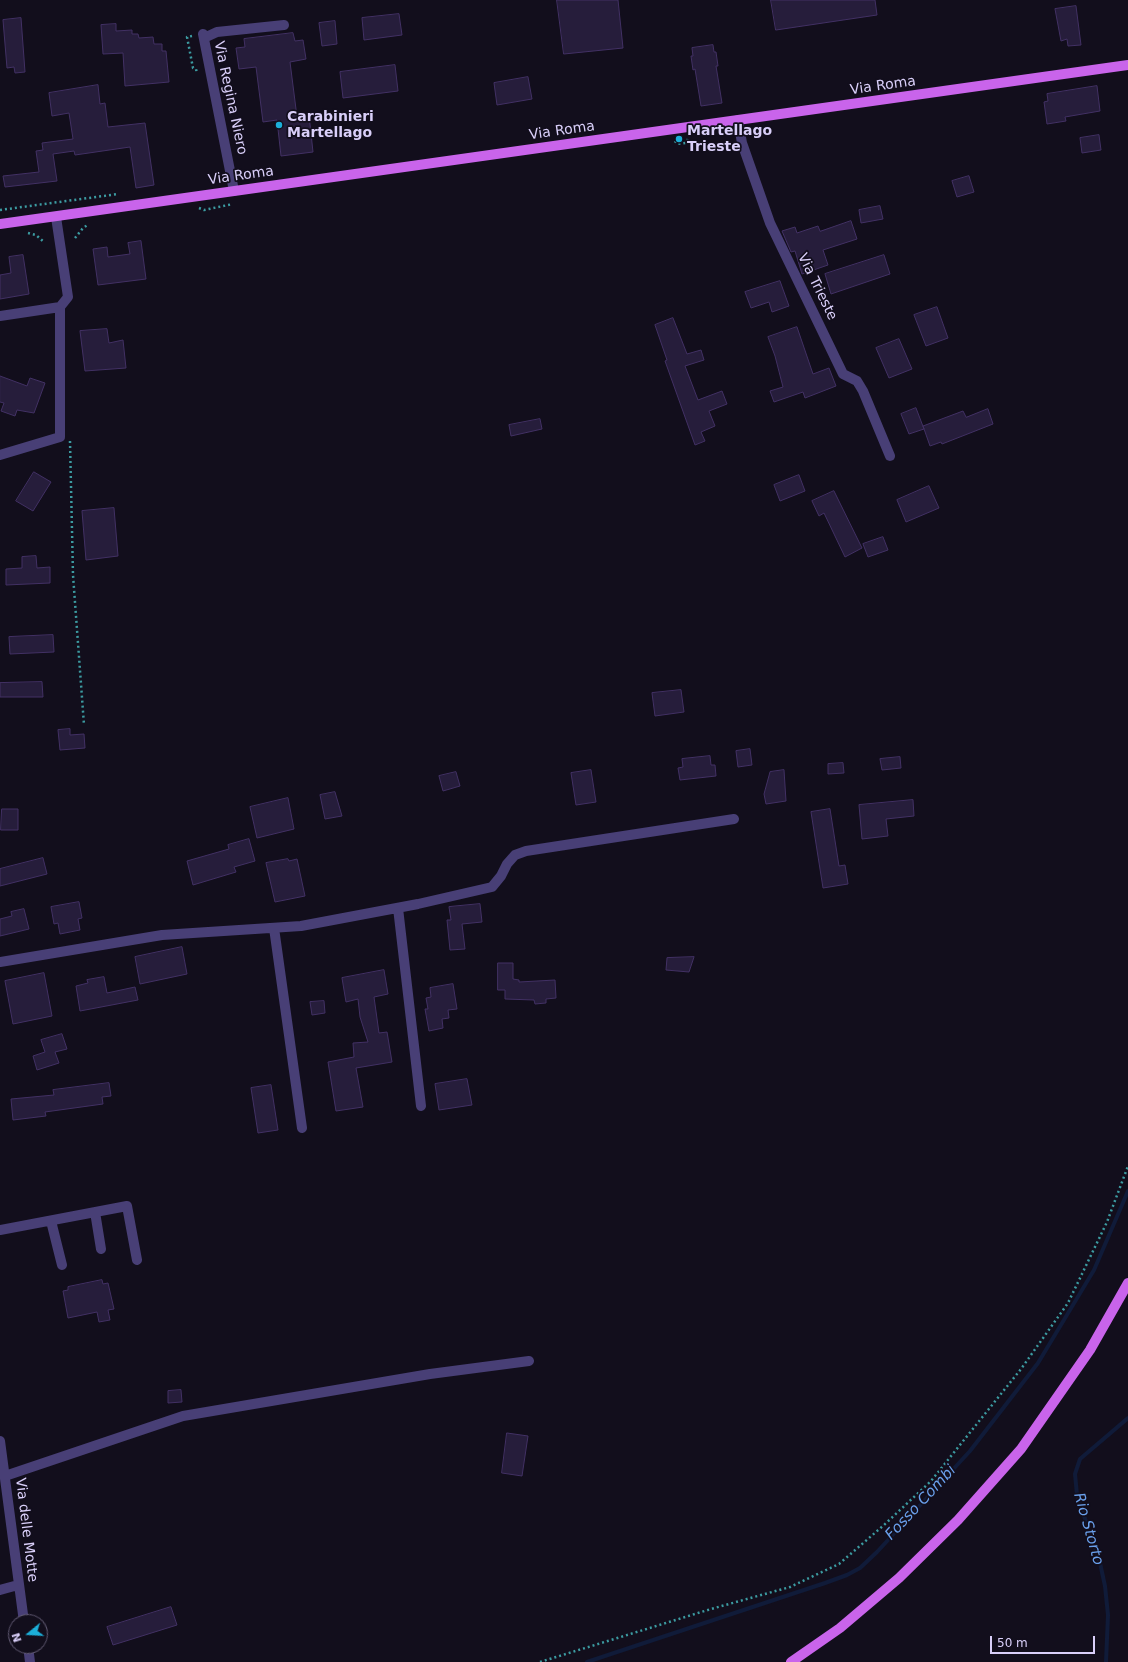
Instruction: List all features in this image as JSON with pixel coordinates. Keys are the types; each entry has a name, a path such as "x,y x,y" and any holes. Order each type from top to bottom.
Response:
{"main road":[{"name":"Via Roma","path":"0,224 1128,65"},
{"path":"791,1662 840,1628 898,1578 958,1520 1021,1449 1090,1350 1128,1283"}],"street":[{"name":"Via Regina Niero","path":"234,191 204,36 217,32 284,25"},
{"name":"Via Trieste","path":"738,120 742,143 770,223 843,374 857,381 863,391 890,456"},
{"path":"0,455 60,437 60,308 68,297 56,217"},
{"path":"0,316 60,308"},
{"path":"42,310 54,316 60,322"},
{"path":"0,962 162,935 300,926 398,908 492,887 501,876 507,864 515,855 526,851 734,819"},
{"path":"398,908 422,1106"},
{"path":"274,928 302,1128"},
{"path":"0,1230 127,1206 137,1260"},
{"path":"95,1212 101,1249"},
{"path":"51,1220 62,1265"},
{"path":"5,1476 183,1416 430,1374 530,1361"},
{"name":"Via delle Motte","path":"0,1441 23,1614"},
{"path":"0,1590 18,1585"}],"path":[{"path":"187,37 193,68 196,69 198,76"},
{"path":"674,140 677,144 686,143 687,139 695,138"},
{"path":"206,182 213,181 217,177 219,170"},
{"path":"0,210 119,194"},
{"path":"26,232 36,234 44,242"},
{"path":"70,434 73,575 84,725"},
{"path":"540,1662 711,1609 790,1587 839,1564 931,1481 1020,1369 1068,1303 1107,1222 1128,1166"}],"building":[{"path":"557,0 618,0 623,48 564,54"},
{"path":"771,0 875,0 877,15 776,30"},
{"path":"1076,6 1081,45 1068,46 1067,39 1061,41 1055,9"},
{"path":"399,14 402,35 364,40 362,18"},
{"path":"21,18 25,72 15,73 14,67 7,68 3,20"},
{"path":"335,21 337,44 322,46 319,23"},
{"path":"116,24 116,31 132,30 132,34 138,34 139,38 153,37 154,44 162,44 162,51 166,51 169,82 125,86 123,53 103,54 101,25"},
{"path":"293,33 295,41 303,40 306,59 290,62 297,117 309,115 313,152 281,156 277,120 263,122 256,67 239,69 236,48 245,47 244,39"},
{"path":"713,45 714,52 716,52 718,66 716,66 722,103 701,106 695,69 693,70 691,56 693,56 692,48"},
{"path":"395,65 398,91 343,98 340,72"},
{"path":"528,77 532,99 497,105 494,83"},
{"path":"98,85 100,104 105,103 108,127 145,123 154,185 136,188 130,147 75,155 74,151 53,154 57,181 5,187 3,176 39,172 36,151 43,150 42,143 73,139 69,113 52,116 49,93"},
{"path":"1097,86 1100,111 1065,117 1066,121 1047,124 1044,102 1048,101 1047,94"},
{"path":"1099,135 1101,150 1082,153 1080,138"},
{"path":"969,176 974,192 957,197 952,181"},
{"path":"880,206 883,219 861,223 859,210"},
{"path":"851,221 857,239 823,250 828,265 802,274 795,251 791,252 782,231 795,227 797,233 818,226 820,231"},
{"path":"141,241 146,279 98,285 93,249 107,247 108,257 130,254 128,243"},
{"path":"23,255 29,294 0,299 0,275 11,273 9,257"},
{"path":"884,255 890,274 831,294 825,274"},
{"path":"780,281 789,306 772,312 769,302 751,308 745,292"},
{"path":"937,307 948,338 926,346 914,315"},
{"path":"673,318 687,354 701,350 704,360 685,366 698,400 722,391 727,404 709,411 715,426 701,432 705,441 695,445 665,361 667,360 655,325"},
{"path":"797,327 813,374 829,368 836,386 805,398 803,392 774,402 770,391 783,387 775,356 768,337"},
{"path":"107,329 109,343 123,340 126,368 85,371 80,331"},
{"path":"899,339 912,369 889,378 876,348"},
{"path":"0,376 27,386 30,378 45,383 34,413 17,410 15,416 1,411 4,403 0,402"},
{"path":"916,408 924,429 909,434 901,414"},
{"path":"988,409 993,424 942,444 941,442 930,446 923,426 963,411 966,417"},
{"path":"540,419 542,429 511,436 509,425"},
{"path":"34,472 51,482 33,511 16,501"},
{"path":"799,475 805,491 780,501 774,485"},
{"path":"929,486 939,508 906,522 897,500"},
{"path":"834,491 862,548 845,557 824,513 819,516 812,501"},
{"path":"114,508 118,556 86,560 82,511"},
{"path":"883,537 888,550 868,557 863,544"},
{"path":"36,556 37,568 50,567 50,583 6,585 6,569 22,568 22,557"},
{"path":"53,635 54,652 10,654 9,637"},
{"path":"42,682 43,697 0,697 0,683"},
{"path":"681,690 684,712 655,716 652,693"},
{"path":"70,729 70,735 84,734 85,748 60,750 58,730"},
{"path":"750,749 752,765 738,767 736,751"},
{"path":"710,756 711,765 715,765 716,776 680,780 678,768 683,767 682,759"},
{"path":"900,757 901,768 882,770 880,759"},
{"path":"843,763 844,773 828,774 828,764"},
{"path":"591,770 596,802 576,805 571,773"},
{"path":"784,770 786,801 766,804 764,794 770,772"},
{"path":"456,772 460,786 443,791 439,776"},
{"path":"335,792 342,816 325,819 320,795"},
{"path":"288,798 294,829 257,838 250,807"},
{"path":"913,800 914,816 886,819 888,836 862,839 859,805"},
{"path":"2,809 18,809 18,830 1,830"},
{"path":"830,809 839,866 845,865 848,884 823,888 811,812"},
{"path":"249,839 255,861 234,867 236,872 193,885 187,861 229,849 228,845"},
{"path":"43,858 47,874 0,886 0,869"},
{"path":"288,859 289,861 297,859 305,896 275,902 266,863"},
{"path":"79,902 82,918 78,919 80,930 60,934 58,923 54,924 51,907"},
{"path":"480,904 482,922 462,924 465,949 450,950 447,920 451,920 449,907"},
{"path":"24,909 29,929 0,936 0,919 12,916 11,912"},
{"path":"182,947 187,974 140,984 135,957"},
{"path":"694,957 689,972 666,970 667,958"},
{"path":"498,963 513,963 513,979 519,980 519,982 555,980 556,998 546,999 546,1003 535,1004 534,1000 505,999 505,990 498,990"},
{"path":"384,970 388,994 374,997 379,1033 387,1032 392,1062 356,1068 363,1107 336,1111 328,1062 354,1057 353,1043 368,1042 360,1017 358,999 346,1002 342,978"},
{"path":"44,973 52,1016 13,1024 5,981"},
{"path":"104,977 107,993 135,987 138,1000 80,1011 76,986 88,983 87,980"},
{"path":"453,984 457,1009 448,1010 449,1018 442,1019 443,1028 429,1031 425,1009 428,1009 426,998 431,997 430,988"},
{"path":"324,1001 325,1013 312,1015 310,1002"},
{"path":"62,1034 67,1049 55,1052 59,1063 37,1070 33,1056 45,1052 41,1040"},
{"path":"467,1079 472,1105 439,1110 435,1084"},
{"path":"109,1083 111,1096 102,1097 103,1104 45,1112 46,1116 13,1120 11,1099 54,1095 53,1090"},
{"path":"271,1085 278,1130 258,1133 251,1088"},
{"path":"102,1280 103,1284 108,1283 114,1309 108,1310 110,1320 99,1322 97,1312 68,1318 63,1291 68,1290 68,1287"},
{"path":"181,1390 182,1402 168,1403 168,1391"},
{"path":"507,1433 528,1436 522,1476 502,1473"},
{"path":"171,1607 177,1625 113,1645 107,1627"}],"waterway":[{"name":"Fosso Combi","path":"587,1662 825,1583 847,1575 860,1568 877,1552 970,1451 1038,1363 1094,1270 1128,1191"},
{"name":"Rio Storto","path":"1106,1662 1108,1615 1105,1586 1100,1563 1077,1495 1075,1474 1080,1459 1128,1418"}],"place":[{"name":"Carabinieri Martellago","path":"279,125"},
{"name":"Martellago Trieste","path":"679,139"}]}
